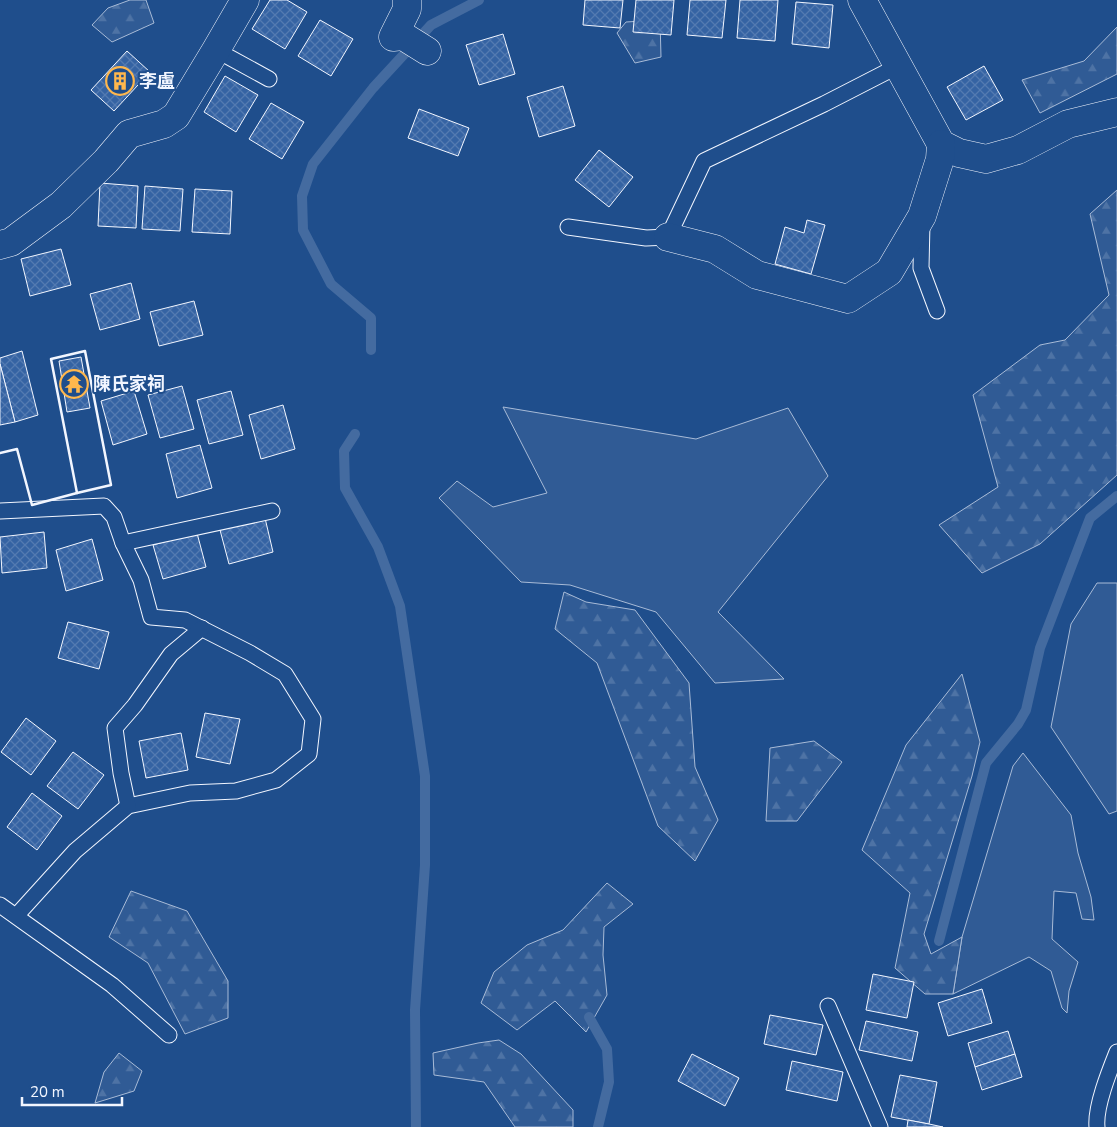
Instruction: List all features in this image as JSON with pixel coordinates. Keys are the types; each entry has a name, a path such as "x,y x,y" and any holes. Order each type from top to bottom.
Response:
{"street":[{"path":"0,245 11,242 61,205 106,161 129,134 164,124 176,116 245,0"},
{"path":"407,0 407,9 393,37 403,36 427,51"},
{"path":"668,237 715,249 757,275 848,299 889,272 922,216 940,159 941,144 862,0"},
{"path":"941,144 959,153 986,159 1018,150 1068,124 1117,112"}],"lane":[{"path":"216,50 269,79"},
{"path":"568,227 646,238 668,237 704,161 824,104 898,66"},
{"path":"922,216 921,268 937,311"},
{"path":"0,511 104,506 114,517 123,543 141,580 151,617 185,620 250,653 285,674 313,719 309,754 276,780 236,791 190,793 128,806 76,851 16,915"},
{"path":"123,543 272,511"},
{"path":"128,806 115,728 135,706 171,654 202,628"},
{"path":"0,904 112,985 169,1035"},
{"path":"828,1006 880,1127"},
{"path":"1097,1127 1096,1118 1110,1068 1117,1052"}],"green space":[{"path":"130,0 146,0 154,23 112,42 92,25 108,8"},
{"path":"660,20 661,57 635,63 617,33 626,22"},
{"path":"1117,27 1117,74 1040,113 1022,80 1084,61"},
{"path":"1117,190 1117,475 1040,544 982,573 939,525 998,487 973,395 1040,345 1065,340 1109,295 1090,214"},
{"path":"503,407 696,439 788,408 828,476 718,612 784,679 715,683 656,612 570,585 521,582 439,498 457,481 493,507 547,493"},
{"path":"1097,583 1117,583 1117,811 1109,814 1051,727 1071,624"},
{"path":"564,592 586,602 635,610 689,683 695,767 718,820 695,861 658,826 597,663 555,629"},
{"path":"962,674 980,742 972,776 924,934 931,954 962,937 953,994 925,994 895,968 910,893 862,850 906,745"},
{"path":"814,741 842,762 797,821 766,821 770,748"},
{"path":"1023,753 1071,815 1078,853 1091,897 1094,920 1082,919 1076,893 1054,891 1052,939 1078,962 1069,991 1067,1013 1062,1008 1051,971 1029,957 953,994 962,937 1013,766"},
{"path":"607,883 633,904 604,927 603,955 607,995 586,1032 555,1001 517,1030 481,1003 494,972 527,945 563,930"},
{"path":"131,891 187,911 228,981 228,1018 185,1034 148,963 109,937"},
{"path":"499,1040 521,1054 573,1110 573,1127 515,1127 484,1082 434,1075 433,1053"},
{"path":"119,1053 142,1071 134,1091 95,1103 104,1072"}],"building":[{"path":"270,0 287,0 307,12 285,49 252,29"},
{"path":"585,0 623,0 620,28 583,25"},
{"path":"636,0 674,0 671,35 633,32"},
{"path":"690,0 726,0 722,38 687,35"},
{"path":"740,0 778,0 775,41 737,38"},
{"path":"796,2 833,5 829,48 792,44"},
{"path":"320,20 353,39 331,76 298,56"},
{"path":"503,34 515,74 479,85 466,45"},
{"name":"李盧","path":"127,51 150,72 114,111 91,90"},
{"path":"984,66 1003,100 966,120 947,87"},
{"path":"225,76 258,95 236,132 204,112"},
{"path":"563,86 575,126 539,137 527,97"},
{"path":"271,103 304,122 282,159 249,139"},
{"path":"419,109 469,128 458,156 408,138"},
{"path":"599,150 633,177 609,207 575,180"},
{"path":"100,183 138,186 136,228 98,226"},
{"path":"145,186 183,189 180,231 142,229"},
{"path":"195,189 232,191 230,234 192,232"},
{"path":"807,220 825,225 811,274 775,264 785,227 804,233"},
{"path":"61,249 71,285 30,296 21,259"},
{"path":"131,283 140,319 100,330 90,294"},
{"path":"194,301 203,335 159,346 150,312"},
{"path":"22,351 38,415 15,422 0,358"},
{"name":"陳氏家祠","path":"81,357 90,408 67,412 59,361"},
{"path":"0,364 15,422 0,425"},
{"path":"182,386 194,429 160,438 148,395"},
{"path":"134,391 147,434 113,445 101,401"},
{"path":"231,391 243,435 209,444 197,400"},
{"path":"283,405 295,449 261,459 249,415"},
{"path":"200,445 212,488 177,498 166,454"},
{"path":"265,518 273,552 229,564 220,530"},
{"path":"44,532 47,568 2,573 0,537"},
{"path":"197,533 206,567 163,579 153,545"},
{"path":"92,539 103,580 66,591 56,550"},
{"path":"68,622 109,632 99,669 58,658"},
{"path":"205,713 240,719 230,764 196,757"},
{"path":"26,718 56,741 31,775 1,752"},
{"path":"181,733 188,770 146,778 139,741"},
{"path":"73,752 104,775 78,809 47,786"},
{"path":"32,793 62,816 37,850 7,827"},
{"path":"873,974 914,982 907,1018 866,1010"},
{"path":"982,989 992,1023 948,1036 938,1003"},
{"path":"770,1015 823,1025 816,1055 764,1044"},
{"path":"866,1021 918,1032 912,1061 859,1050"},
{"path":"1008,1031 1015,1054 975,1067 968,1043"},
{"path":"692,1054 739,1078 725,1106 678,1081"},
{"path":"1015,1054 1022,1077 982,1090 975,1067"},
{"path":"792,1061 843,1072 837,1101 786,1090"},
{"path":"900,1075 937,1082 929,1124 891,1117"},
{"path":"908,1120 929,1124 943,1127 907,1127"}],"waterway":[{"path":"371,350 371,318 331,284 303,230 302,196 313,164 373,88 431,25 479,0"},
{"path":"355,434 344,451 345,488 378,547 400,606 425,776 425,865 415,1010 416,1127"},
{"path":"939,941 986,763 1018,724 1026,710 1040,648 1090,518 1117,496"},
{"path":"589,1017 607,1049 609,1082 598,1127"}],"wall":[{"path":"85,351 111,485 77,493 51,359 85,351"},
{"path":"0,453 17,449 32,505 77,493"}],"place":[{"name":"李盧","path":"120,81"},
{"name":"陳氏家祠","path":"74,384"}]}
